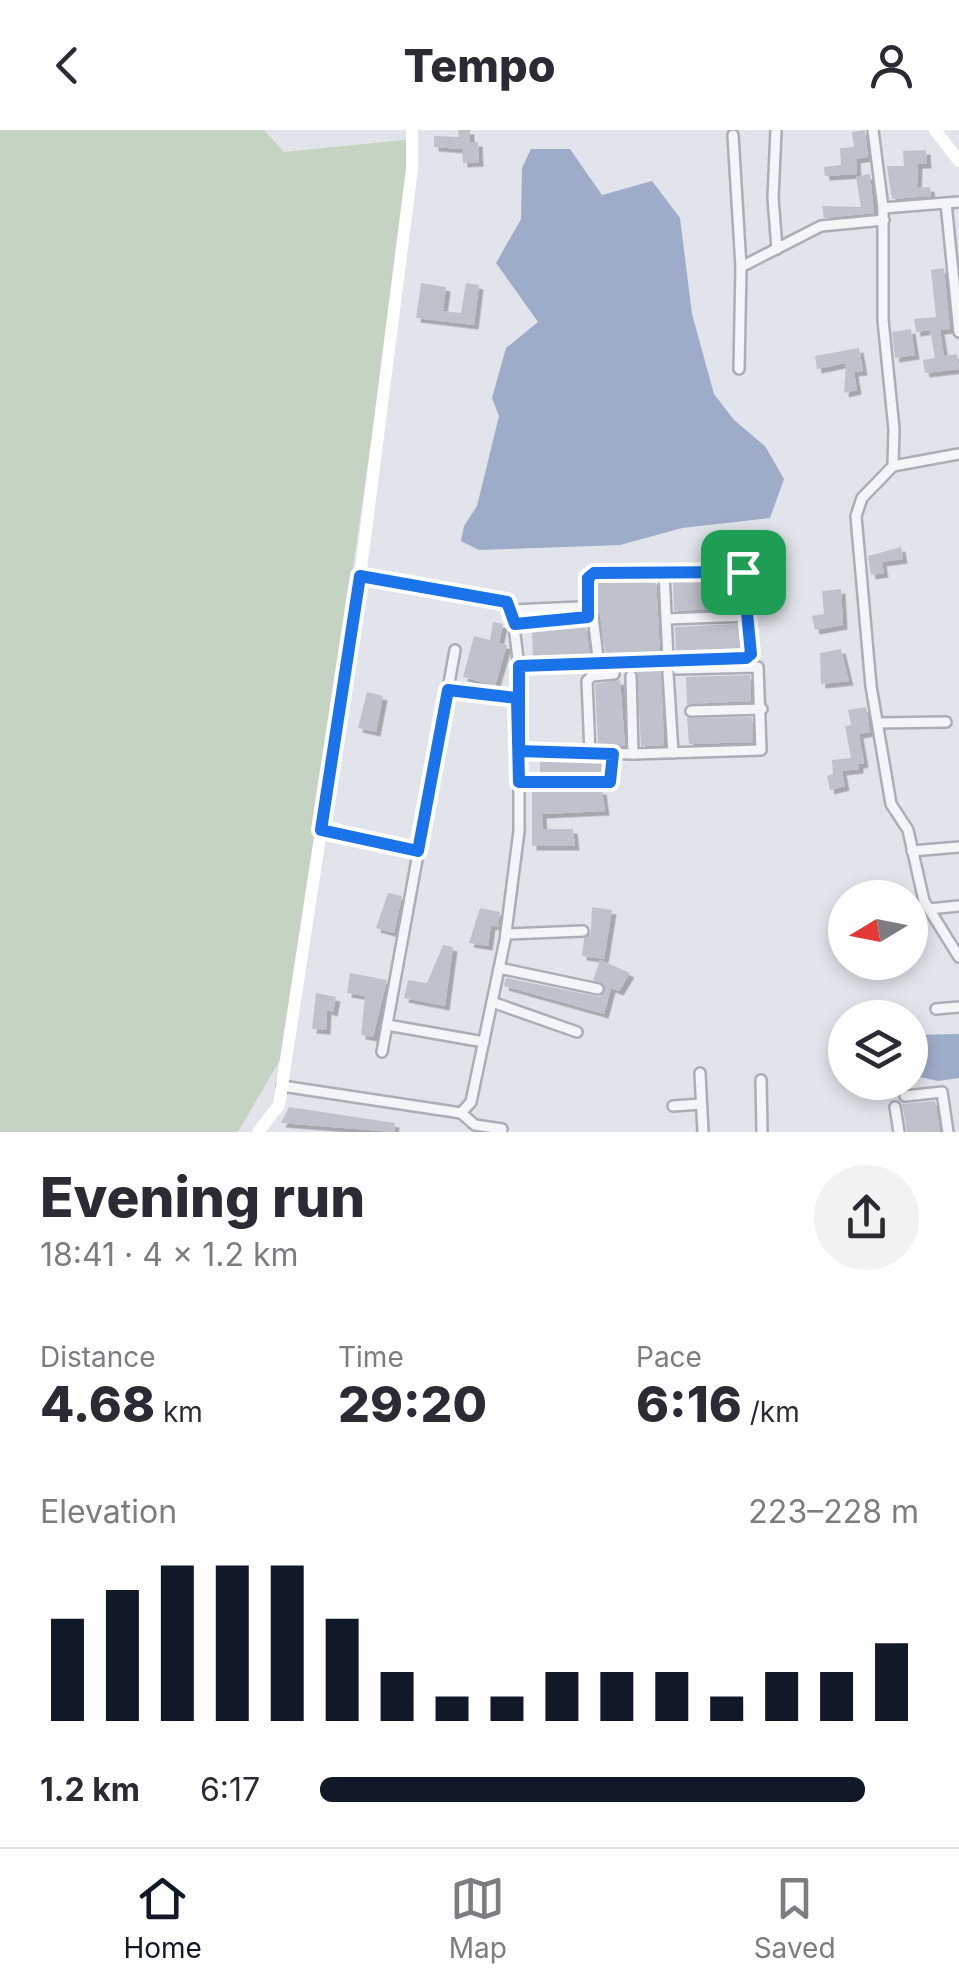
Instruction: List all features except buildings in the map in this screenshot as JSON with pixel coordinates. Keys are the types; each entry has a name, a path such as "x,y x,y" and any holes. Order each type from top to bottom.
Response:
{"main road":[{"path":"258,1132 279,1105 282,1086 360,576 412,169 412,130"},
{"path":"935,130 959,162"}],"street":[{"path":"776,130 776,249"},
{"path":"873,130 884,220 882,320 894,430 893,466"},
{"path":"733,134 741,267 739,369"},
{"path":"883,208 959,202"},
{"path":"946,203 959,332"},
{"path":"741,267 821,226 884,220"},
{"path":"959,454 893,466 862,498 856,516 878,722 891,804 908,830 918,883 929,910 959,957"},
{"path":"588,617 591,574 741,570 750,656 671,668"},
{"path":"664,571 673,753"},
{"path":"360,576 507,602 515,624 520,831 506,934 472,1102 461,1112"},
{"path":"512,610 580,606"},
{"path":"667,619 748,616"},
{"path":"515,624 588,617 596,620 598,665"},
{"path":"382,1052 455,650"},
{"path":"519,666 758,667 762,709 761,750 634,754 519,751"},
{"path":"590,753 587,681 592,676 614,674"},
{"path":"631,676 634,754"},
{"path":"448,690 517,698"},
{"path":"691,711 762,709"},
{"path":"878,722 946,722"},
{"path":"519,782 606,782 613,778 613,754"},
{"path":"321,830 418,851"},
{"path":"912,851 959,847"},
{"path":"929,910 959,906"},
{"path":"506,934 584,932"},
{"path":"499,968 598,989"},
{"path":"492,1002 577,1032"},
{"path":"936,1009 959,1006"},
{"path":"387,1024 484,1042"},
{"path":"700,1073 702,1132"},
{"path":"761,1080 762,1132"},
{"path":"282,1086 461,1112 475,1128 502,1128"},
{"path":"928,1094 942,1092 948,1132"},
{"path":"673,1106 701,1104"},
{"path":"895,1106 900,1132"},
{"path":"946,1112 959,1112"}],"green space":[{"path":"0,130 264,130 284,152 414,139 284,1053 238,1132 0,1132"}],"water":[{"path":"531,149 570,149 602,195 652,181 680,218 692,314 714,394 734,420 765,446 784,479 770,518 682,528 620,545 479,550 461,541 464,526 477,506 499,416 492,398 506,348 538,322 496,263 521,219 522,168"},
{"path":"959,1034 959,1078 928,1079 928,1035"}],"route":[{"path":"738,569 743,572 751,654 746,658 519,666 519,751 613,754 614,773 610,782 519,782 517,736 517,698 448,690 418,851 321,830 360,576 507,602 515,624 588,617 588,576 594,573 738,569"}]}
